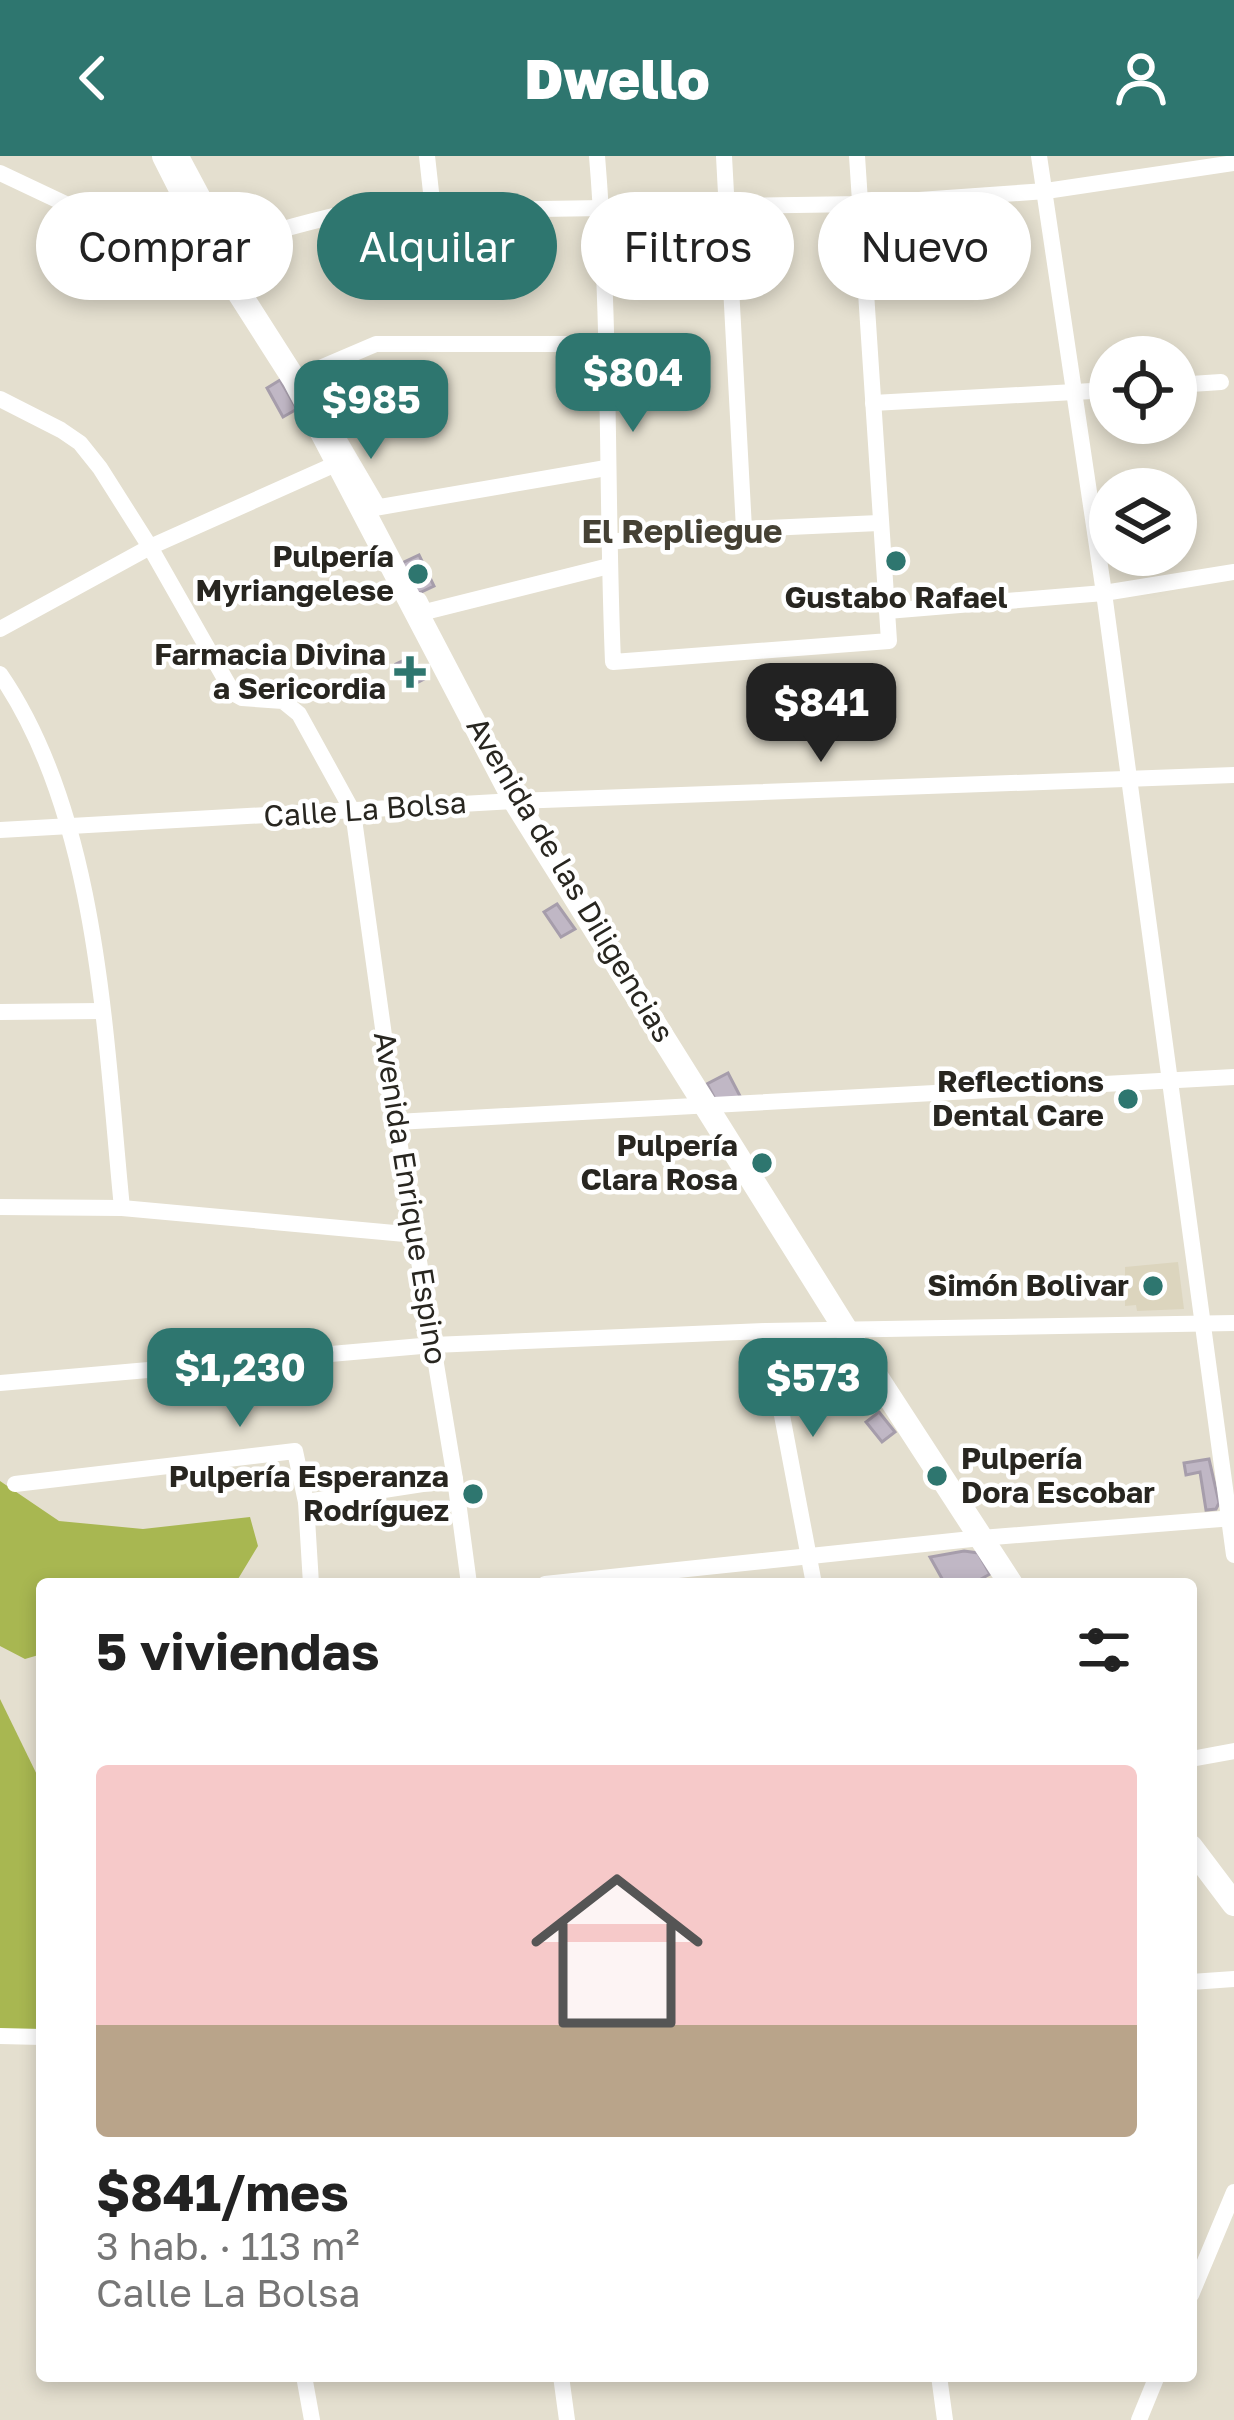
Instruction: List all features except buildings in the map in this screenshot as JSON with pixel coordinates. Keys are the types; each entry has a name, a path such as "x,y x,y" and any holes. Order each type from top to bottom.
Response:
{"street":[{"name":"Avenida de las Diligencias","path":"164,156 186,192"},
{"path":"182,156 197,192"},
{"path":"428,156 431,192"},
{"path":"597,156 600,192"},
{"path":"724,156 726,192"},
{"path":"857,156 861,192"},
{"path":"1039,156 1104,593 1234,1555"},
{"path":"1031,192 1234,163"},
{"path":"0,173 40,192"},
{"name":"Avenida de las Diligencias","path":"249,300 338,463 370,507 515,801 1007,1578"},
{"path":"606,300 613,662 889,641 867,300"},
{"path":"732,300 744,529"},
{"path":"294,379 376,344 608,344"},
{"path":"1197,384 1221,382"},
{"path":"873,403 1089,392"},
{"path":"0,399 80,443 150,548 233,693 283,701 299,714 353,812"},
{"path":"326,416 370,507 606,468"},
{"path":"0,629 150,548 338,463"},
{"path":"608,542 879,523"},
{"path":"386,532 425,612 609,566"},
{"path":"886,611 1104,593 1234,572"},
{"path":"0,674 18,700 71,827 102,1011 122,1208"},
{"name":"Calle La Bolsa","path":"0,830 515,801 1234,775"},
{"name":"Avenida Enrique Espino","path":"353,812 468,1578"},
{"path":"0,1012 102,1011"},
{"path":"396,1122 1234,1077"},
{"path":"0,1207 122,1208 416,1234"},
{"path":"0,1383 433,1345 766,1331 1234,1323"},
{"path":"766,1331 813,1578"},
{"path":"15,1484 290,1451 298,1455 306,1502 311,1578"},
{"path":"306,1502 455,1479"},
{"path":"608,1578 981,1538 1231,1518"},
{"path":"1197,1758 1234,1751"},
{"path":"1197,1854 1234,1904"},
{"path":"1197,1982 1234,1979"},
{"path":"0,2036 36,2037"},
{"path":"1197,2281 1234,2192"},
{"path":"305,2382 312,2420"},
{"path":"562,2382 566,2420"},
{"path":"940,2382 945,2420"},
{"path":"1139,2420 1155,2382"}],"shaded area":[{"name":"Simón Bolivar","path":"1178,1262 1184,1309 1137,1311 1136,1305 1125,1306 1125,1267"}],"green space":[{"path":"0,1481 59,1521 143,1529 250,1517 258,1546 239,1578 36,1578 36,1656 25,1659 0,1646"},
{"path":"0,1699 36,1773 36,2036 0,2032"}],"place":[{"name":"Gustabo Rafael","path":"896,561"},
{"name":"Pulpería Myriangelese","path":"418,574"},
{"name":"Farmacia Divina a Sericordia","path":"410,672"},
{"name":"Reflections Dental Care","path":"1128,1099"},
{"name":"Pulpería Clara Rosa","path":"762,1163"},
{"name":"Simón Bolivar","path":"1153,1286"},
{"name":"Pulpería Dora Escobar","path":"937,1476"},
{"name":"Pulpería Esperanza Rodríguez","path":"473,1494"}],"district":[{"name":"El Repliegue","path":"682,531"}]}
